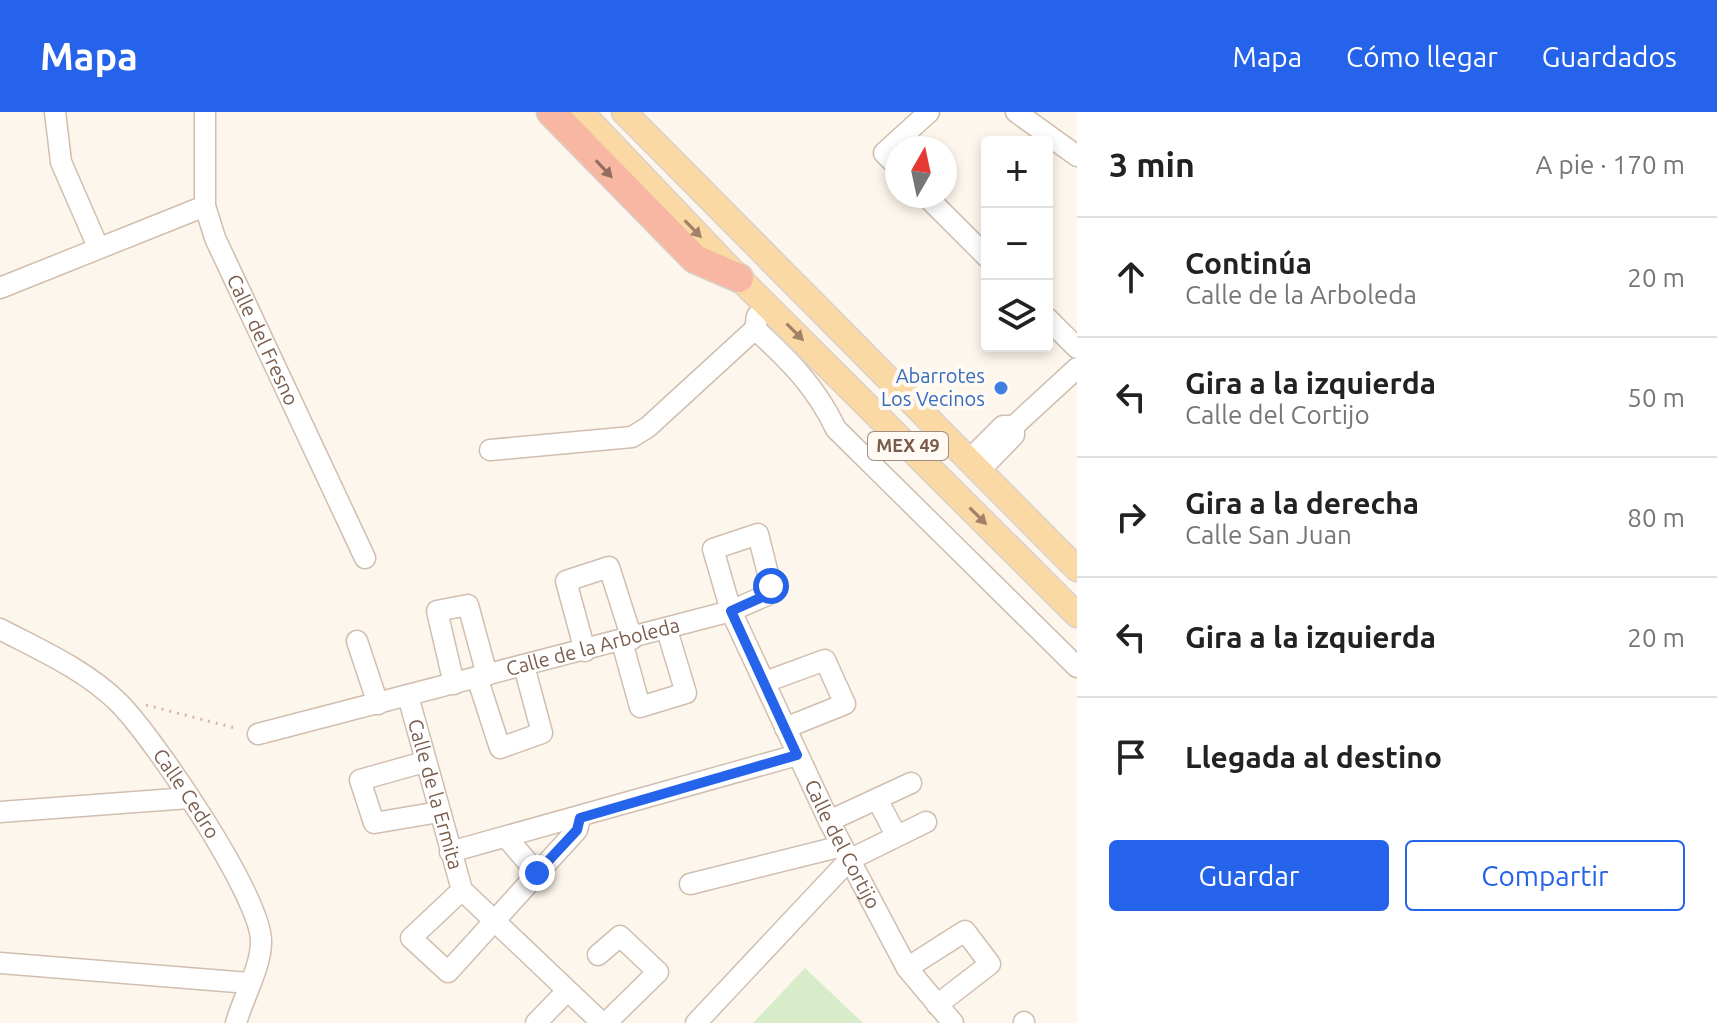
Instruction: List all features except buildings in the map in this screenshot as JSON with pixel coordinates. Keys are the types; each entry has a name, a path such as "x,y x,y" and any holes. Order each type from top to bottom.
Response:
{"highway":[{"path":"551,112 695,259 749,287"}],"main road":[{"name":"MEX 49","path":"581,112 749,287 1077,615"},
{"name":"MEX 49","path":"624,112 1077,569"}],"street":[{"path":"55,112 61,162 98,247"},
{"name":"Calle del Fresno","path":"205,112 205,206 215,238 365,558"},
{"path":"903,136 929,112"},
{"path":"1016,112 1077,156"},
{"path":"0,288 205,206"},
{"path":"938,208 981,251"},
{"path":"749,287 755,329 799,369 821,397 836,429 1077,667"},
{"path":"1053,324 1077,348"},
{"path":"490,450 632,437 648,427 755,329"},
{"path":"821,397 829,367"},
{"path":"974,465 1077,368"},
{"name":"Calle del Cortijo","path":"771,586 758,534 713,549 731,611 845,853 907,968 953,1023"},
{"path":"585,651 566,581 609,567 640,707 686,693 667,630"},
{"name":"Calle de la Arboleda","path":"258,734 667,630 731,611 767,595 771,586"},
{"path":"454,684 437,611 468,605 500,748 542,733 524,666"},
{"name":"Calle Cedro","path":"0,629 67,664 119,703 189,798 258,919 262,943 236,1023"},
{"path":"357,641 378,704"},
{"path":"765,682 825,660 845,704 785,728"},
{"name":"Calle de la Ermita","path":"408,696 462,890 566,992 604,1023"},
{"path":"450,852 797,755"},
{"path":"424,762 360,780 374,823 439,812"},
{"path":"829,821 911,783"},
{"path":"0,812 189,798"},
{"path":"877,799 896,835"},
{"path":"462,890 411,938 448,972 577,830 580,818"},
{"path":"690,884 845,853 926,822"},
{"path":"506,837 537,873"},
{"path":"696,1023 845,853"},
{"path":"907,968 965,931 990,964 937,1005"},
{"path":"598,955 620,936 658,972 604,1023"},
{"path":"0,963 249,983"},
{"path":"536,1023 566,992"}],"path":[{"path":"119,703 154,706 258,734"}],"green space":[{"path":"805,968 863,1023 753,1023"}],"place":[{"name":"Abarrotes Los Vecinos","path":"1001,388"}],"route":[{"path":"537,873 577,830 580,818 797,755 731,611 767,595 771,586"}]}
